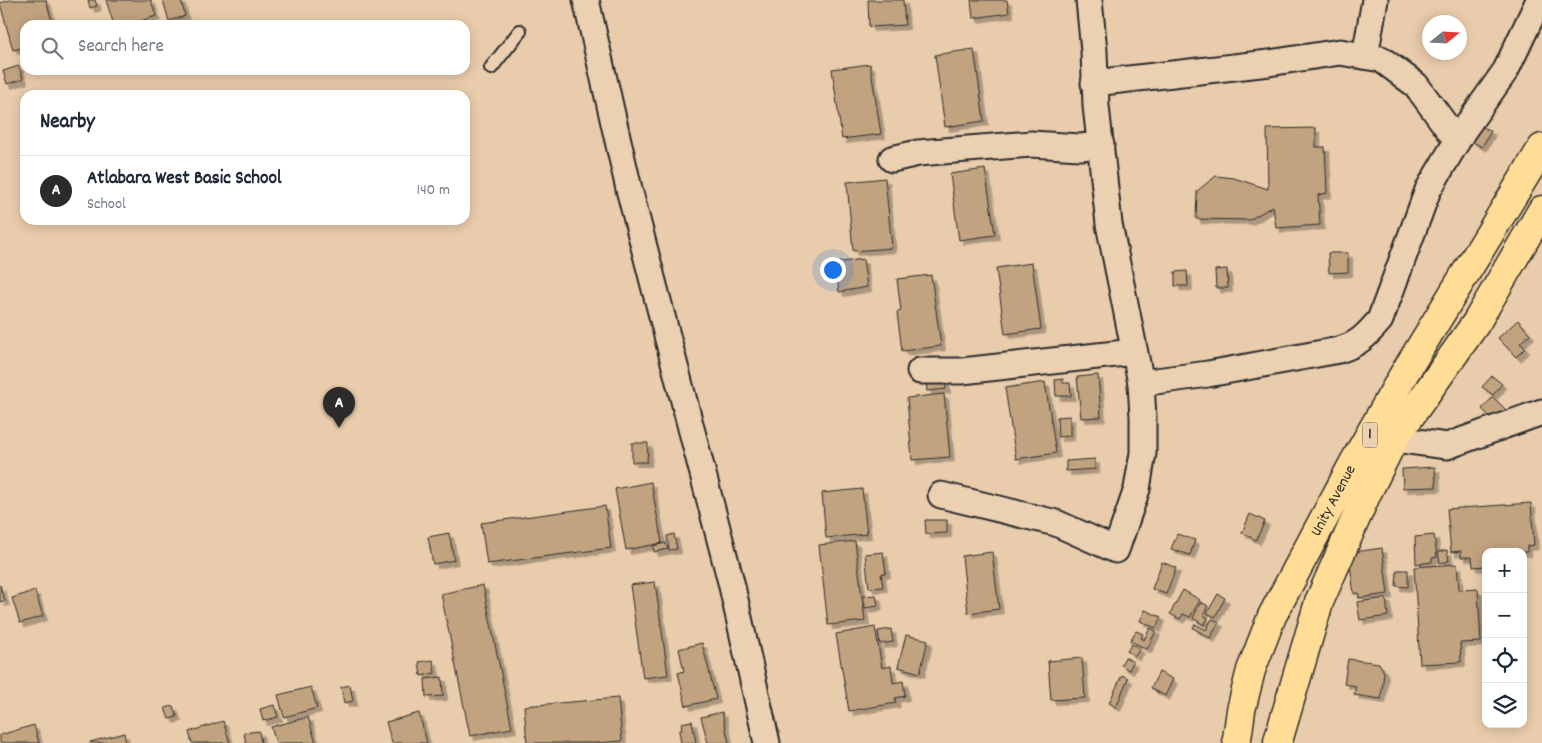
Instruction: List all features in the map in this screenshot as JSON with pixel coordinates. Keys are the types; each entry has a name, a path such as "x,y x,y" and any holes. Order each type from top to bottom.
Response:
{"main road":[{"name":"Unity Avenue","path":"1235,741 1251,670 1272,616 1352,466 1404,374 1542,148"},
{"name":"Unity Avenue","path":"1278,742 1319,602 1367,493 1394,439 1476,324 1542,210"},
{"name":"1","path":"1235,741 1247,734 1258,733 1278,742"}],"street":[{"path":"586,0 628,188 731,582 767,743"},
{"path":"941,495 1056,523 1116,550 1138,490 1142,453 1141,383 1109,224 1094,83 1094,51 1089,0"},
{"path":"1365,56 1375,0"},
{"path":"1141,383 1208,374 1338,350 1353,346 1366,337 1380,320 1428,190 1457,141 1506,70 1539,0"},
{"path":"1094,83 1340,52 1381,59 1416,85 1457,141"},
{"path":"892,159 918,153 1031,144 1080,147 1101,146"},
{"path":"920,370 962,371 1134,352"},
{"path":"1394,439 1448,446 1542,412"}],"lane":[{"path":"491,68 520,31"}],"building":[{"path":"10,0 46,0 52,20 20,20 20,48 13,50 0,3"},
{"path":"88,0 95,0 97,6 90,8"},
{"path":"106,0 151,0 156,16 144,20 112,20"},
{"path":"163,0 181,0 185,16 169,20"},
{"path":"868,0 903,0 905,25 869,27"},
{"path":"971,0 1007,0 1009,13 973,18"},
{"path":"974,49 984,121 945,127 935,55"},
{"path":"870,64 881,134 842,139 832,69"},
{"path":"19,66 20,75 23,79 7,84 3,71"},
{"path":"1479,125 1491,131 1482,147 1470,140"},
{"path":"1316,128 1316,147 1325,147 1327,193 1318,195 1320,225 1276,228 1273,206 1249,220 1196,219 1197,191 1216,176 1234,178 1268,189 1267,129"},
{"path":"985,169 995,235 959,240 950,174"},
{"path":"885,178 892,248 853,251 847,182"},
{"path":"1328,253 1348,253 1348,272 1329,273"},
{"path":"863,259 867,287 839,292 835,263"},
{"path":"1032,263 1041,329 1005,334 996,268"},
{"path":"1227,269 1228,288 1216,288 1215,270"},
{"path":"1187,271 1188,286 1175,286 1175,272"},
{"path":"931,275 941,346 902,351 897,312 901,311 897,279"},
{"path":"1518,320 1530,334 1520,343 1525,348 1516,357 1498,338"},
{"path":"1098,375 1101,417 1081,418 1077,377"},
{"path":"1492,376 1502,384 1493,395 1482,387"},
{"path":"945,378 946,389 927,391 926,379"},
{"path":"1063,379 1063,383 1070,383 1071,396 1056,396 1055,380"},
{"path":"1045,382 1056,453 1016,459 1005,388"},
{"path":"944,394 950,457 912,460 907,398"},
{"path":"1493,397 1507,411 1496,423 1482,409"},
{"path":"1070,416 1070,436 1058,437 1057,417"},
{"path":"632,443 648,443 647,462 632,462"},
{"path":"1095,459 1095,469 1066,471 1066,461"},
{"path":"1435,467 1436,487 1403,488 1402,469"},
{"path":"651,482 662,543 626,550 615,489"},
{"path":"862,489 867,534 826,538 822,493"},
{"path":"1531,503 1534,545 1527,546 1527,548 1482,548 1482,566 1473,567 1472,557 1461,557 1461,551 1451,552 1447,509"},
{"path":"605,506 611,548 487,564 481,523"},
{"path":"1250,514 1265,521 1256,540 1242,533"},
{"path":"925,520 947,520 947,533 926,534"},
{"path":"449,533 454,560 433,564 428,537"},
{"path":"674,534 677,549 669,550 667,536"},
{"path":"1177,534 1195,540 1190,555 1171,549"},
{"path":"1434,535 1437,557 1432,558 1432,562 1416,564 1415,537"},
{"path":"855,541 865,621 828,625 819,545"},
{"path":"666,543 668,549 654,552 653,546"},
{"path":"1382,548 1388,594 1359,598 1359,593 1354,594 1349,558 1354,558 1354,552"},
{"path":"1447,550 1449,561 1440,563 1438,552"},
{"path":"883,552 886,573 881,574 883,587 869,588 865,554"},
{"path":"992,552 999,609 968,613 962,556"},
{"path":"1162,562 1176,568 1166,594 1152,589"},
{"path":"1457,564 1459,590 1478,589 1481,642 1460,643 1461,662 1420,664 1414,567"},
{"path":"1397,570 1408,570 1408,587 1396,586"},
{"path":"655,582 668,675 643,678 630,585"},
{"path":"0,585 5,601 0,602"},
{"path":"483,585 512,728 470,736 441,594"},
{"path":"1183,590 1200,600 1190,617 1183,614 1180,619 1170,614"},
{"path":"35,591 43,616 20,623 12,598"},
{"path":"1218,594 1225,598 1215,617 1207,613"},
{"path":"876,595 878,606 865,608 864,596"},
{"path":"1386,598 1388,616 1360,620 1357,602"},
{"path":"1201,602 1208,606 1203,615 1208,618 1204,625 1193,618"},
{"path":"1145,610 1161,617 1156,628 1140,621"},
{"path":"1212,619 1219,622 1210,638 1193,628 1195,624 1206,630"},
{"path":"875,627 882,668 891,666 893,683 903,681 905,696 895,698 896,703 849,711 836,634"},
{"path":"1150,628 1156,631 1147,649 1130,641 1136,631 1143,634 1141,638 1144,640"},
{"path":"891,629 893,642 880,644 878,631"},
{"path":"906,635 928,640 920,673 898,667"},
{"path":"702,643 716,699 686,706 678,673 684,671 679,649"},
{"path":"1132,644 1140,649 1135,656 1127,651"},
{"path":"1125,657 1133,662 1129,670 1121,665"},
{"path":"1082,658 1085,698 1051,700 1048,661"},
{"path":"1348,659 1379,663 1384,672 1381,699 1354,695 1356,686 1344,684"},
{"path":"433,660 435,673 421,676 419,662"},
{"path":"1159,672 1173,679 1165,696 1151,688"},
{"path":"1122,675 1128,678 1116,707 1109,703"},
{"path":"442,677 443,696 426,697 425,679"},
{"path":"350,685 353,701 344,703 341,687"},
{"path":"311,687 317,708 284,717 278,695"},
{"path":"618,698 622,741 527,743 524,706"},
{"path":"274,705 278,717 263,721 260,709"},
{"path":"173,706 177,717 169,719 165,708"},
{"path":"722,712 729,743 708,743 701,717"},
{"path":"419,713 427,743 392,743 386,722"},
{"path":"308,717 316,743 276,743 271,727"},
{"path":"223,721 230,743 192,743 189,732"},
{"path":"692,721 696,743 681,743 679,731 682,730 681,723"},
{"path":"34,725 39,743 0,743 0,735"},
{"path":"259,731 261,743 246,743 244,733"},
{"path":"124,733 126,743 90,743 90,742"}],"place":[{"name":"Atlabara West Basic School","path":"339,428"}]}
